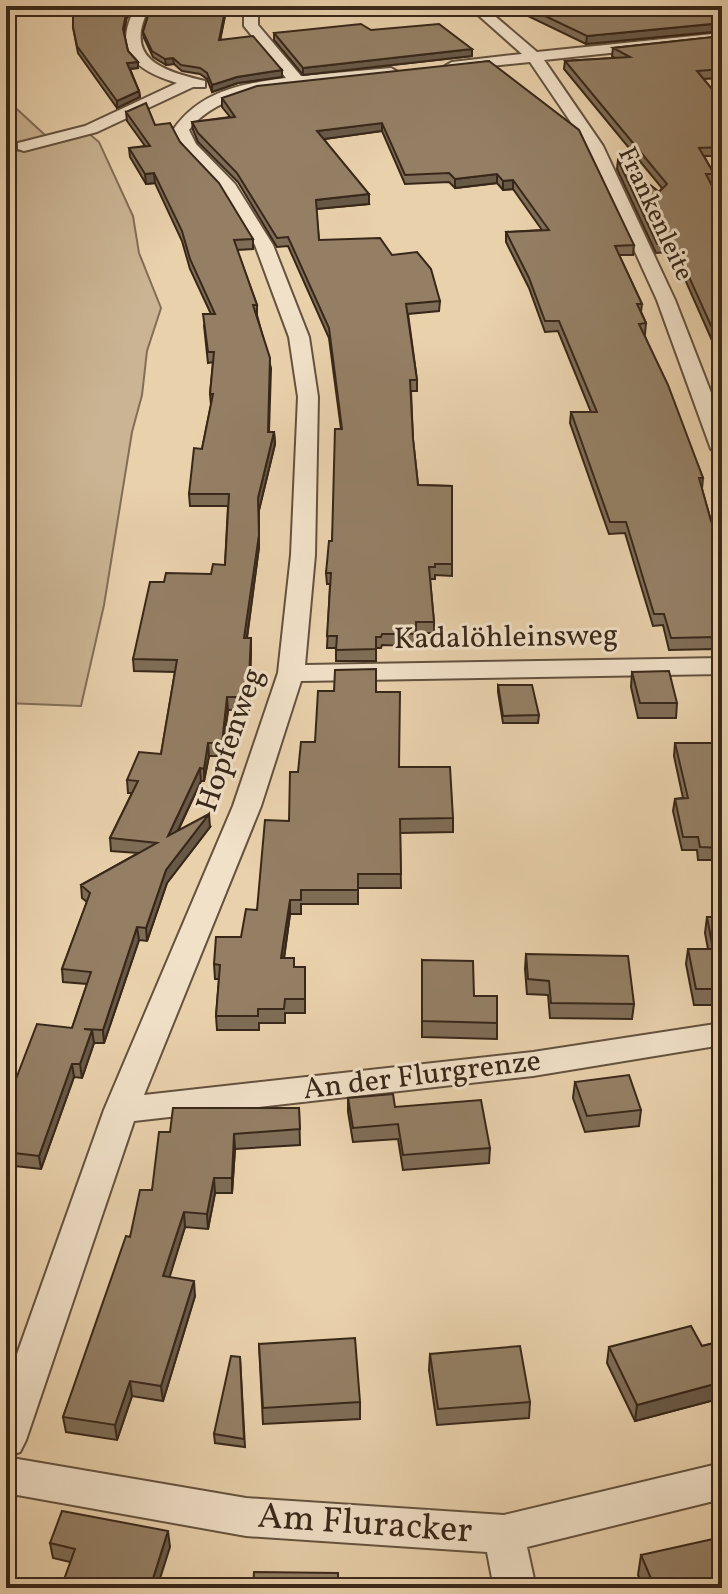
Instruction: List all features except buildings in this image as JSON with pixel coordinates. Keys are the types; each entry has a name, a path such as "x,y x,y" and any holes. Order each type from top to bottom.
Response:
{"street":[{"path":"143,6 132,26 132,41 139,58 158,73 192,82 240,91 400,71"},
{"path":"251,6 251,26 298,82"},
{"name":"Frankenleite","path":"475,6 535,58 595,146 666,300 722,449"},
{"path":"430,68 722,37"},
{"path":"24,146 91,129 192,82"},
{"name":"Hopfenweg","path":"6,1440 121,1110 247,806 291,673 303,555 308,397 299,337 264,245 229,188 189,146 181,130 196,108 240,91"},
{"name":"Kadalöhleinsweg","path":"291,673 722,666"},
{"name":"An der Flurgrenze","path":"121,1110 533,1064 722,1034"},
{"name":"Am Fluracker","path":"6,1475 246,1517 504,1534 722,1481"},
{"path":"504,1534 515,1588"}],"shaded area":[{"path":"6,99 46,136 6,152"},
{"path":"87,132 99,142 133,216 139,253 161,308 147,351 142,395 132,432 104,605 81,706 6,703 6,154"}]}
